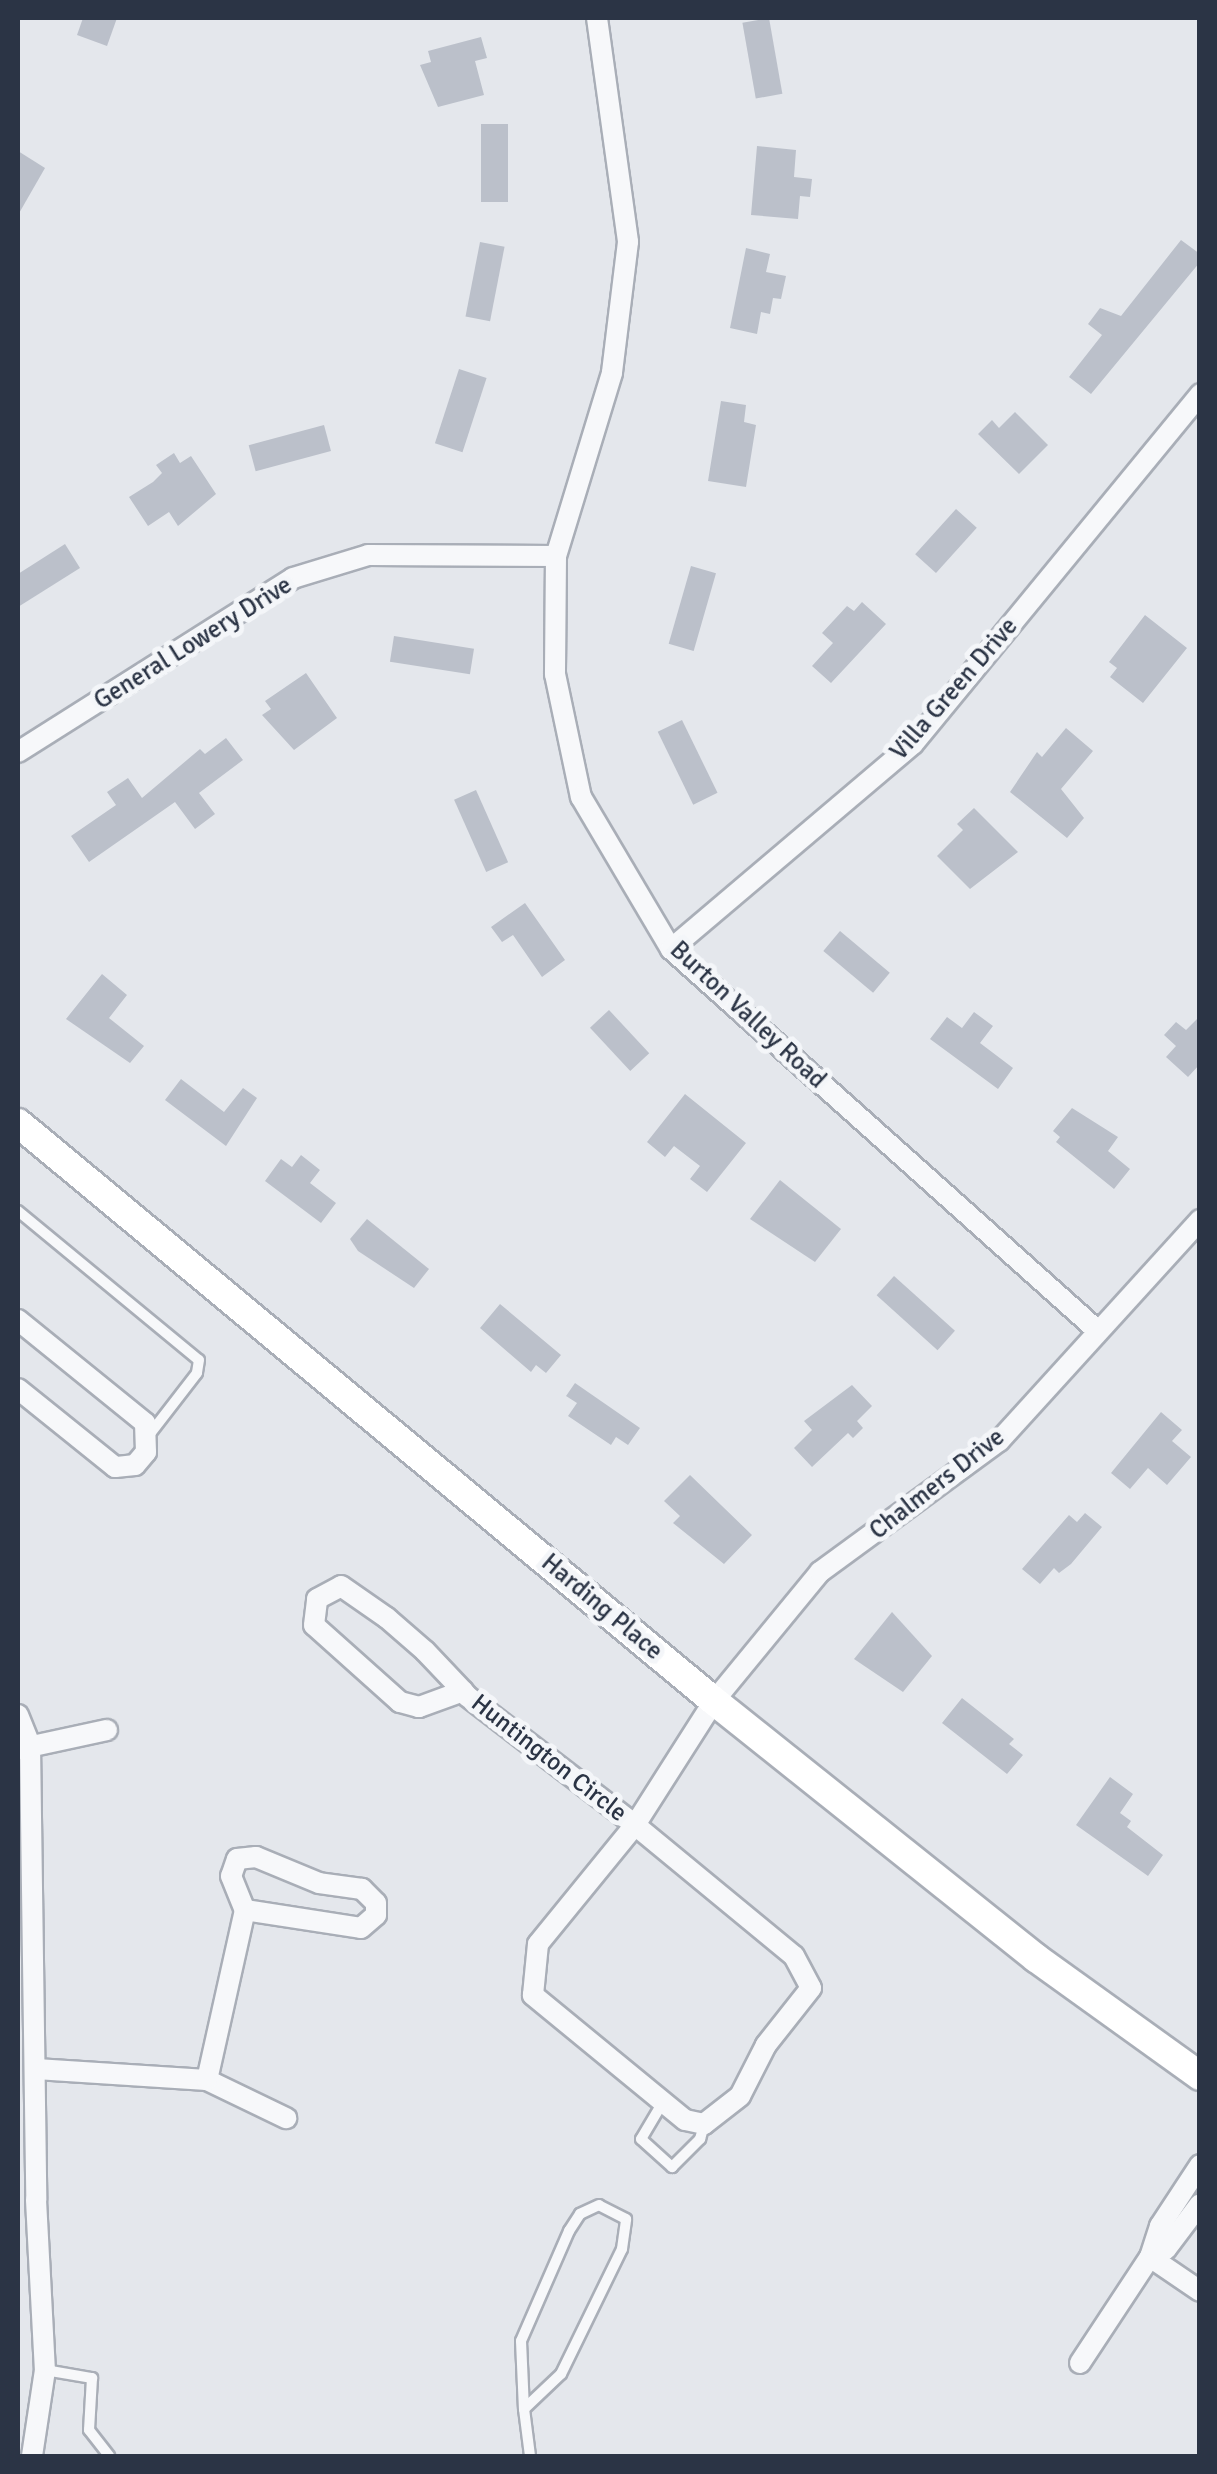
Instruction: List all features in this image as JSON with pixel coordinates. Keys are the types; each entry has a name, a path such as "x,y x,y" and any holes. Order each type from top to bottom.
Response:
{"main road":[{"name":"Harding Place","path":"18,1122 714,1700 1036,1958 1200,2076"}],"street":[{"name":"Burton Valley Road","path":"597,18 628,242 612,374 556,556 555,674 581,798 671,948 1098,1330"},
{"name":"Villa Green Drive","path":"671,948 913,744 1200,394"},
{"name":"General Lowery Drive","path":"18,752 293,578 368,555 556,556"},
{"name":"Chalmers Drive","path":"714,1700 820,1572 999,1441 1200,1220"},
{"path":"18,1320 146,1423 149,1436 135,1464 115,1468 18,1389"},
{"name":"Huntington Circle","path":"463,1691 419,1707 400,1702 314,1625 317,1599 340,1586 400,1629 463,1691 635,1825 794,1956 811,1988 766,2045 740,2096 704,2124 685,2120 534,1996 531,1968 538,1944 635,1825 714,1700"},
{"path":"18,1715 24,1747 36,2069 27,2201 45,2370 32,2456"},
{"path":"24,1747 108,1730"},
{"path":"207,2080 245,1910 231,1876 237,1860 256,1857 318,1884 362,1889 376,1903 376,1915 361,1928 245,1910"},
{"path":"36,2069 207,2080 286,2118"},
{"path":"1080,2362 1150,2257 1160,2226 1200,2165"},
{"path":"1150,2257 1166,2249 1200,2204"},
{"path":"1150,2257 1200,2291"}],"lane":[{"path":"18,1211 199,1360 197,1372 149,1436"},
{"path":"663,2102 641,2139 672,2168 700,2139 704,2124"},
{"path":"524,2409 561,2374 622,2249 626,2219 599,2204 580,2214 569,2231 521,2341 524,2409 530,2456"},
{"path":"45,2370 92,2378 89,2430 109,2456"}],"building":[{"path":"83,18 117,18 107,46 77,35"},
{"path":"769,18 782,94 756,99 742,23"},
{"path":"481,37 487,58 475,61 484,95 438,107 420,65 431,62 428,51"},
{"path":"481,124 508,124 508,202 481,202"},
{"path":"757,146 796,150 794,177 812,179 810,197 800,196 798,219 751,215"},
{"path":"18,151 45,168 18,215"},
{"path":"1181,240 1200,254 1200,262 1091,394 1069,377 1102,335 1088,324 1100,308 1121,316"},
{"path":"480,242 505,247 490,321 465,317"},
{"path":"746,248 770,254 766,272 786,276 781,299 773,298 770,314 761,312 757,334 730,328"},
{"path":"459,369 487,378 462,452 435,443"},
{"path":"721,401 746,405 744,422 756,425 746,487 708,481"},
{"path":"1015,412 1048,445 1019,474 978,434 992,420 999,428"},
{"path":"324,425 331,451 256,471 249,445"},
{"path":"174,453 180,463 191,456 216,494 178,526 169,512 148,526 129,497 153,482 162,473 156,465"},
{"path":"956,509 977,528 936,573 915,554"},
{"path":"65,544 80,568 18,607 18,574"},
{"path":"691,566 716,573 694,651 669,644"},
{"path":"862,602 886,624 831,683 812,666 833,643 822,633 847,606 854,611"},
{"path":"1145,615 1187,648 1143,703 1110,677 1117,668 1109,662"},
{"path":"394,636 474,649 470,674 390,662"},
{"path":"306,673 337,718 294,750 262,715 271,709 265,701"},
{"path":"682,720 718,793 693,805 658,732"},
{"path":"1066,728 1093,751 1061,789 1084,818 1067,838 1010,792 1037,752 1042,757"},
{"path":"226,738 243,760 199,793 215,814 195,829 175,802 89,862 71,836 116,805 107,792 128,778 142,798 200,749 205,754"},
{"path":"476,790 508,862 486,872 454,800"},
{"path":"974,808 1018,852 970,889 937,856 963,830 957,824"},
{"path":"525,903 565,960 542,977 513,935 502,942 491,927"},
{"path":"840,931 890,973 873,993 823,951"},
{"path":"102,974 127,995 109,1018 144,1046 130,1063 66,1019"},
{"path":"609,1010 649,1053 630,1071 590,1028"},
{"path":"974,1012 993,1026 980,1043 1013,1068 998,1089 930,1039 947,1017 962,1028"},
{"path":"1200,1016 1200,1064 1188,1077 1166,1057 1176,1046 1164,1035 1176,1022 1186,1030"},
{"path":"181,1079 224,1112 243,1088 257,1098 226,1146 165,1100"},
{"path":"685,1094 746,1143 707,1192 690,1179 700,1166 674,1146 665,1157 647,1142"},
{"path":"1072,1108 1118,1137 1108,1151 1130,1169 1114,1189 1056,1142 1060,1137 1053,1131"},
{"path":"301,1155 320,1170 310,1183 336,1203 321,1223 265,1181 281,1159 292,1167"},
{"path":"780,1180 841,1229 815,1262 750,1219"},
{"path":"367,1219 429,1269 414,1288 358,1251 350,1239"},
{"path":"894,1276 955,1331 938,1350 877,1295"},
{"path":"500,1304 561,1355 546,1373 536,1365 531,1372 480,1328"},
{"path":"575,1383 640,1428 628,1445 616,1437 611,1445 568,1416 577,1403 566,1396"},
{"path":"852,1385 872,1406 857,1421 863,1428 853,1438 848,1433 812,1467 794,1448 812,1430 804,1421"},
{"path":"1161,1412 1182,1430 1172,1441 1191,1457 1167,1485 1148,1468 1130,1489 1111,1473"},
{"path":"690,1475 752,1535 724,1564 673,1523 680,1516 664,1501"},
{"path":"1085,1513 1102,1527 1071,1564 1059,1573 1054,1568 1040,1584 1022,1569 1069,1515 1077,1522"},
{"path":"892,1612 932,1656 903,1692 854,1659"},
{"path":"962,1698 1014,1739 1009,1744 1023,1755 1007,1774 942,1723"},
{"path":"1110,1777 1133,1794 1120,1813 1131,1821 1127,1827 1163,1855 1148,1876 1076,1825"}]}
